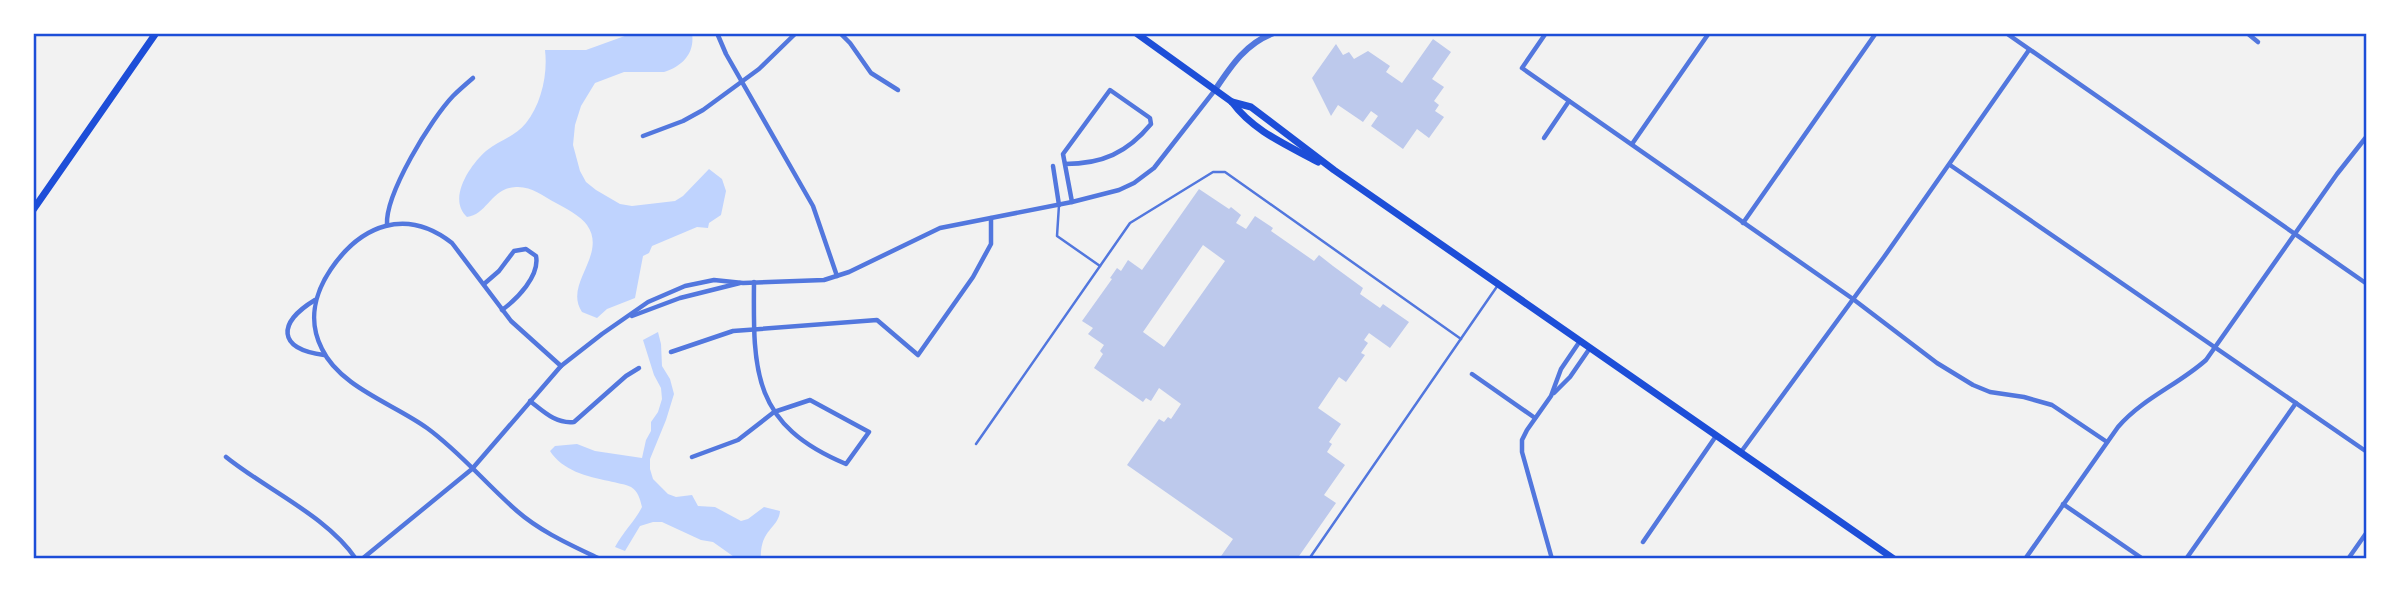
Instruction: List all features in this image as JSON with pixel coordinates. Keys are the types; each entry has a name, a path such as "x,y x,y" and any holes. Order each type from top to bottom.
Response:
{"main road":[{"path":"33,210 156,33"},
{"path":"1136,33 1232,102 1243,117 1275,139 1334,170"},
{"path":"1232,102 1251,107 1334,170 1895,559"}],"street":[{"path":"717,33 813,206 824,232 836,276"},
{"path":"643,136 692,117 759,69 796,33"},
{"path":"840,33 871,73 898,90"},
{"path":"628,318 680,298 743,283 811,282 836,276 929,232 1119,190 1148,173 1165,156 1242,53 1273,33"},
{"path":"1546,33 1522,68 1853,299 1937,363 1990,392 2052,405 2107,442"},
{"path":"1632,144 1709,33"},
{"path":"1743,223 1876,33"},
{"path":"2006,33 2367,284"},
{"path":"2247,33 2259,42"},
{"path":"1741,452 1950,165 2029,50"},
{"path":"387,225 388,208 410,159 449,101 473,78"},
{"path":"1065,164 1098,161 1122,152 1151,124 1150,118 1110,90 1063,154 1072,202"},
{"path":"1544,138 1569,101"},
{"path":"2025,559 2130,413 2193,372 2206,360 2367,136"},
{"path":"1950,165 2367,452"},
{"path":"1053,166 1059,205"},
{"path":"671,352 733,331 877,320 918,355 973,277 991,244 991,218"},
{"path":"561,366 517,328 462,254 446,238 417,225 387,225 363,234 350,244 328,274 316,299 314,325 319,342 325,355 342,374 428,429 518,512 566,543 600,559"},
{"path":"484,284 499,271 514,251 526,249 536,256 534,272 518,297 502,310"},
{"path":"362,559 472,468 561,366 602,334 648,302 685,286 714,279 743,283"},
{"path":"692,457 738,440 774,412 810,400 869,432 846,464 790,432 774,412 759,379 754,282"},
{"path":"316,299 295,314 287,331 294,346 303,351 325,355"},
{"path":"1552,559 1522,452 1522,440 1550,396 1561,369 1580,341"},
{"path":"1550,396 1570,377 1590,348"},
{"path":"530,401 553,418 574,422 626,376 639,368"},
{"path":"1472,374 1535,418"},
{"path":"2186,559 2296,403"},
{"path":"1643,542 1717,435"},
{"path":"226,457 256,481 323,524 341,540 356,559"},
{"path":"2063,504 2143,559"},
{"path":"2348,559 2367,532"}],"lane":[{"path":"976,444 1130,223 1213,172 1225,172 1461,339"},
{"path":"1059,205 1057,236 1100,266"},
{"path":"1309,559 1498,285"}],"water":[{"path":"633,33 692,33 692,47 682,62 664,72 624,72 595,83 581,106 573,145 586,182 620,204 632,206 675,201 709,169 722,179 726,191 721,215 709,223 708,228 697,227 652,246 649,253 643,256 635,298 607,309 597,318 582,312 578,301 578,291 592,247 592,236 581,218 537,192 516,187 501,192 480,212 467,217 461,210 460,192 468,173 480,157 491,147 517,132 536,107 542,89 545,50 586,50"},
{"path":"658,332 662,366 670,379 674,394 650,459 653,479 668,494 676,497 692,495 698,506 715,507 741,521 764,507 780,511 763,542 761,559 737,559 713,542 701,540 662,522 640,526 625,551 615,547 642,507 637,493 629,486 576,472 561,463 550,451 555,446 577,444 595,451 642,458 651,431 651,422 662,399 661,388 643,340"}],"building":[{"path":"1433,39 1451,52 1432,79 1444,87 1434,101 1439,105 1435,111 1444,117 1429,138 1417,129 1403,149 1371,126 1378,116 1371,111 1363,122 1338,105 1331,116 1312,78 1336,44 1343,55 1349,52 1354,59 1368,51 1390,66 1386,72 1402,83"},
{"path":"1199,189 1241,215 1236,223 1246,229 1255,216 1273,228 1271,231 1314,261 1319,255 1363,288 1360,294 1380,308 1383,304 1409,322 1390,348 1369,333 1364,340 1368,343 1361,353 1365,355 1346,382 1339,377 1318,408 1341,424 1329,442 1332,444 1327,452 1345,465 1324,495 1336,503 1297,559 1219,559 1233,539 1127,465 1159,419 1164,422 1168,417 1171,419 1181,404 1159,388 1151,401 1146,398 1143,402 1094,368 1103,354 1100,351 1104,345 1088,334 1093,328 1082,321 1117,268 1121,271 1128,260 1142,270","holes":["1203,245 1225,261 1164,347 1143,332"]}]}
